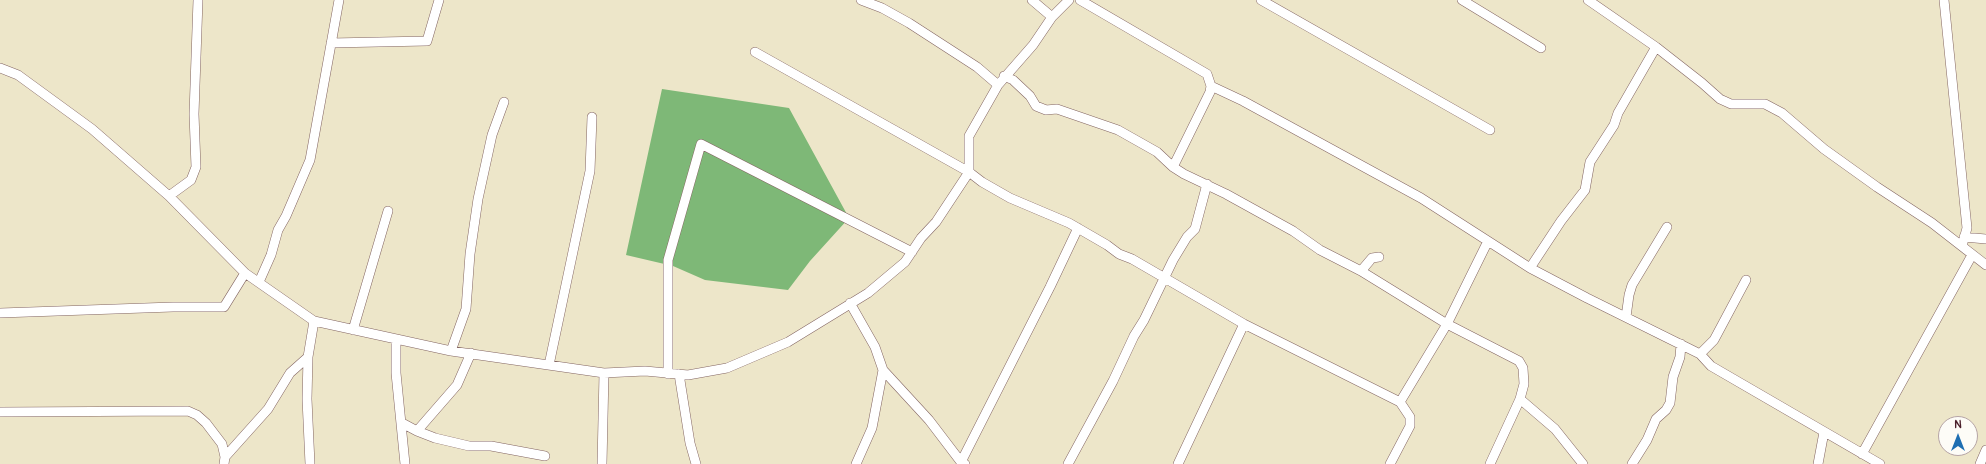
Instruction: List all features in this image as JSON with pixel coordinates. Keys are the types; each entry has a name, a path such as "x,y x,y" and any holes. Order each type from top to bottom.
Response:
{"street":[{"path":"168,196 191,180 196,167 194,114 198,0"},
{"path":"259,282 271,255 278,230 286,216 310,160 339,0"},
{"path":"331,43 427,41 439,0"},
{"path":"860,0 882,8 909,23 977,67 998,85"},
{"path":"1032,0 1052,17"},
{"path":"0,68 18,75 92,129 168,196 245,273 314,321 451,351 604,373 645,371 688,375 727,368 754,358 788,342 868,293 905,262 921,238 936,222 951,197 969,172 969,136 998,85 1004,76 1033,45 1052,17 1069,0"},
{"path":"1080,0 1207,74 1211,86 1205,104 1173,167"},
{"path":"1261,0 1490,130"},
{"path":"1462,0 1541,48"},
{"path":"1588,0 1656,47 1720,99 1731,104 1765,104 1782,113 1824,149 1877,187 1963,242 1972,254 1986,265"},
{"path":"1944,0 1967,228 1963,242"},
{"path":"1530,268 1561,221 1585,190 1590,162 1614,125 1618,113 1656,47"},
{"path":"755,52 969,172 982,182 1010,198 1069,223 1107,245 1119,254 1132,259 1244,324 1400,402 1408,412 1411,422 1390,464"},
{"path":"1004,76 1012,80 1030,96 1036,106 1046,110 1057,109 1118,130 1157,152 1173,167 1293,231 1320,250 1361,271 1447,324 1519,361 1525,376 1520,399 1490,464"},
{"path":"1211,86 1243,101 1421,198 1530,268 1626,318 1700,354 1711,366 1880,464"},
{"path":"451,351 466,309 470,254 478,199 492,135 504,102"},
{"path":"549,365 590,171 592,117"},
{"path":"668,374 668,260 701,144 912,252"},
{"path":"1068,464 1113,380 1134,336 1144,320 1164,278 1187,237 1195,229 1207,184"},
{"path":"353,330 388,211"},
{"path":"1626,318 1632,285 1667,227"},
{"path":"850,303 875,347 883,370 928,420 963,463 1050,288 1078,228"},
{"path":"1963,242 1986,239"},
{"path":"1400,402 1447,324 1488,241"},
{"path":"1862,454 1972,254"},
{"path":"1361,271 1372,258 1379,257"},
{"path":"0,313 173,307 224,307 245,273"},
{"path":"1700,354 1714,340 1746,280"},
{"path":"310,464 307,399 308,357 314,321"},
{"path":"1178,464 1244,324"},
{"path":"396,340 396,373 405,464"},
{"path":"1632,464 1647,440 1656,419 1666,410 1670,403 1673,377 1680,357 1681,344"},
{"path":"416,431 457,385 471,353"},
{"path":"225,460 268,409 290,373 308,357"},
{"path":"856,464 872,428 883,370"},
{"path":"602,464 604,373"},
{"path":"679,374 690,443 696,464"},
{"path":"1520,399 1555,429 1583,464"},
{"path":"0,412 188,411 197,415 206,423 222,444 225,460"},
{"path":"402,422 416,431 435,438 469,446 491,446 545,456"},
{"path":"1818,464 1824,432"},
{"path":"1980,464 1986,450"}],"green space":[{"path":"662,89 789,108 849,218 810,261 788,290 705,280 673,266 626,255"}]}
